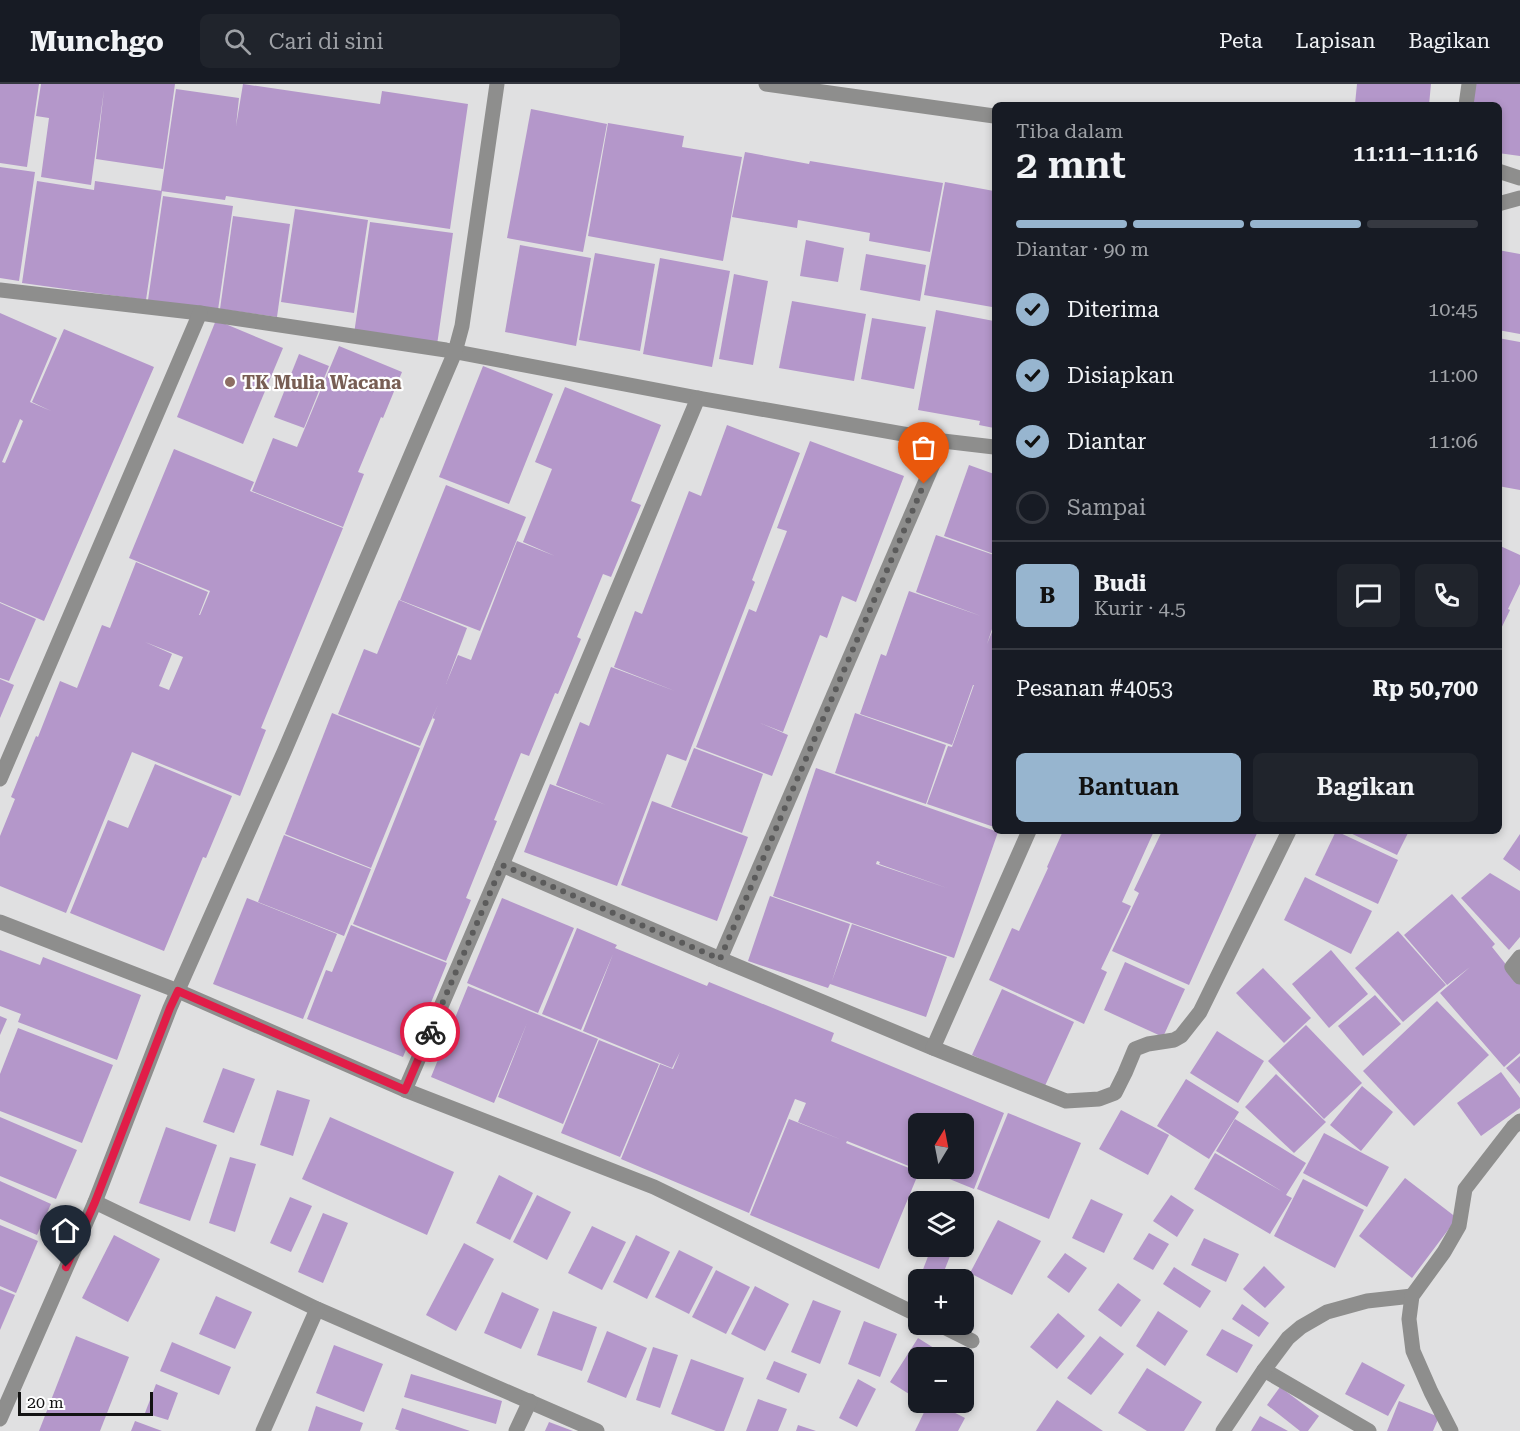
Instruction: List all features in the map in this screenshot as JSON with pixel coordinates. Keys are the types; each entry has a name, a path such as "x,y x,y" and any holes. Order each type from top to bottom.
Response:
{"street":[{"path":"0,1419 95,1202 170,1008 284,753 455,352 462,326 497,84"},
{"path":"766,84 992,116"},
{"path":"1466,102 1469,84"},
{"path":"1502,172 1520,178"},
{"path":"1502,203 1520,198"},
{"path":"0,290 200,314 455,352 698,398 943,441 992,447"},
{"path":"0,779 200,314"},
{"path":"405,1090 698,398"},
{"path":"720,959 943,441"},
{"path":"933,1048 1028,834"},
{"path":"502,865 720,959 1066,1101 1099,1099 1115,1093 1135,1049 1148,1044 1174,1040 1181,1036 1200,1012 1288,834"},
{"path":"0,922 178,991 405,1090 654,1187 908,1310"},
{"path":"1520,957 1512,967 1520,977"},
{"path":"1451,1431 1413,1351 1409,1319 1412,1296 1444,1252 1459,1226 1465,1189 1513,1126 1520,1121"},
{"path":"95,1202 317,1309 597,1431"},
{"path":"1223,1431 1288,1338 1301,1328 1327,1312 1367,1300 1412,1296"},
{"path":"263,1431 317,1309"},
{"path":"960,1335 972,1341"},
{"path":"1264,1370 1369,1431"},
{"path":"516,1431 530,1401"}],"building":[{"path":"0,84 39,84 27,167 0,163"},
{"path":"41,84 175,84 163,169 96,159 104,90 91,185 41,177 49,118 36,116"},
{"path":"243,84 380,104 382,91 468,104 450,229 226,196 225,200 161,191 176,89 239,98 236,126"},
{"path":"1357,84 1431,84 1429,102 1355,102"},
{"path":"1472,84 1520,84 1520,156 1502,154 1502,102 1469,102"},
{"path":"531,109 607,124 583,252 507,238"},
{"path":"608,123 684,136 682,147 742,157 723,261 588,236"},
{"path":"745,152 809,164 810,161 943,183 930,252 869,241 870,233 798,220 797,228 732,217"},
{"path":"0,167 35,172 19,281 0,278"},
{"path":"37,181 94,190 95,181 162,191 146,300 22,283"},
{"path":"945,182 992,191 992,307 924,295"},
{"path":"163,196 233,206 218,310 148,300"},
{"path":"295,209 368,220 354,313 281,302"},
{"path":"233,216 290,224 277,317 220,309"},
{"path":"370,222 453,233 437,345 354,334"},
{"path":"806,240 844,248 838,282 800,276"},
{"path":"520,245 591,258 576,346 505,332"},
{"path":"1502,251 1520,254 1520,334 1502,331"},
{"path":"595,253 655,264 640,351 579,340"},
{"path":"866,254 926,265 920,301 860,290"},
{"path":"660,258 730,271 712,367 643,354"},
{"path":"734,274 768,281 753,365 719,359"},
{"path":"792,301 866,314 854,381 779,368"},
{"path":"936,310 992,321 992,428 979,425 980,421 918,410"},
{"path":"0,313 57,338 30,402 51,411 32,402 64,329 154,367 44,621 0,602","holes":["20,419 23,421 5,463 2,462"]},
{"path":"872,318 926,327 914,389 861,379"},
{"name":"TK Mulia Wacana","path":"216,320 283,348 243,444 177,417"},
{"path":"1502,339 1520,342 1520,490 1502,487"},
{"path":"339,346 402,372 358,472 364,474 343,527 252,491 273,438 297,447"},
{"path":"299,354 329,366 304,428 274,417"},
{"path":"483,366 553,394 509,504 439,477"},
{"path":"565,387 661,425 631,501 641,505 611,577 603,574 577,637 581,639 558,694 555,693 529,756 521,753 466,898 471,900 446,961 353,924 435,719 432,718 420,746 338,714 364,649 377,654 399,600 467,628 446,684 458,655 471,660 517,541 555,556 523,542 552,469 535,462"},
{"path":"727,425 800,453 752,580 755,582 686,761 667,754 617,886 524,852 550,784 606,805 556,785 580,722 589,726 611,667 675,691 614,667 635,611 642,614 689,491 701,496"},
{"path":"810,441 904,476 856,602 842,596 827,638 820,635 783,732 760,723 788,735 772,776 696,747 749,609 756,612 787,531 777,528"},
{"path":"174,449 254,482 250,491 343,528 261,728 266,730 240,796 132,752 66,913 0,886 0,836 15,799 11,797 60,681 77,688 102,625 110,628 136,562 208,592 199,615 210,591 129,558","holes":["145,642 183,657 169,690 159,686 172,654"]},
{"path":"969,465 992,473 992,553 944,536"},
{"path":"446,485 526,517 480,631 400,600"},
{"path":"936,535 992,554 992,629 987,644 992,632 992,826 927,804 948,746 952,747 974,685 952,745 860,714 881,654 886,656 909,591 981,616 916,592"},
{"path":"1502,547 1520,555 1520,584 1508,609 1510,610 1502,627"},
{"path":"0,603 36,619 9,681 0,678"},
{"path":"0,679 14,685 0,718"},
{"path":"332,713 420,748 371,868 285,834"},
{"path":"855,713 946,745 926,804 835,773"},
{"path":"694,748 763,774 742,833 671,807"},
{"path":"155,764 232,796 206,858 203,857 164,951 70,913 108,820 128,828"},
{"path":"816,768 992,830 992,834 997,834 954,958 773,896","holes":["877,861 880,862 879,864 947,888 876,864"]},
{"path":"652,801 748,837 717,921 621,885"},
{"path":"1062,834 1153,834 1122,902 1131,906 1101,969 1107,972 1084,1024 989,980 1012,928 1019,931"},
{"path":"1161,834 1257,834 1189,985 1112,951 1139,893 1134,890"},
{"path":"1335,834 1342,834 1398,860 1378,904 1315,875"},
{"path":"1352,834 1408,834 1397,855"},
{"path":"1520,834 1520,871 1503,859"},
{"path":"284,835 371,869 344,936 258,902"},
{"path":"1490,873 1520,891 1520,937 1509,950 1461,898"},
{"path":"1305,877 1372,911 1351,954 1284,920"},
{"path":"1452,894 1495,944 1492,947 1520,982 1520,1053 1504,1067 1440,993 1470,967 1447,985 1404,935"},
{"path":"770,896 850,924 832,981 852,924 947,957 926,1017 830,984 828,988 748,961"},
{"path":"247,898 337,934 303,1019 213,984"},
{"path":"502,898 574,928 538,1013 467,983"},
{"path":"351,925 447,963 428,1010 423,1008 403,1057 307,1019 326,970 332,972"},
{"path":"577,928 617,945 615,948 707,986 709,982 834,1033 831,1041 1004,1113 974,1189 950,1179 974,1179 974,1113 908,1113 908,1166 847,1141 846,1143 908,1168 908,1179 916,1179 911,1191 908,1191 908,1199 879,1269 750,1215 789,1119 842,1140 798,1122 806,1103 795,1099 749,1213 621,1159 660,1064 673,1069 680,1052 672,1068 583,1031 613,954 581,1030 542,1014"},
{"path":"1398,931 1446,985 1403,1022 1355,968"},
{"path":"0,950 40,965 43,957 141,995 117,1060 18,1022 21,1014 0,1006"},
{"path":"1331,950 1368,994 1329,1028 1292,984"},
{"path":"1125,962 1185,989 1163,1037 1104,1010"},
{"path":"1263,968 1311,1018 1284,1043 1236,993"},
{"path":"468,986 598,1039 563,1124 498,1097 527,1023 494,1103 431,1077"},
{"path":"1002,989 1074,1022 1044,1088 972,1055"},
{"path":"1375,995 1401,1024 1363,1056 1338,1026"},
{"path":"1437,1001 1489,1055 1414,1126 1363,1071"},
{"path":"0,1016 7,1019 0,1035"},
{"path":"1306,1025 1362,1083 1324,1119 1268,1061"},
{"path":"18,1028 113,1065 82,1143 0,1111 0,1074"},
{"path":"1217,1031 1264,1061 1238,1103 1190,1073"},
{"path":"599,1040 659,1064 620,1157 561,1133"},
{"path":"1520,1056 1520,1084 1506,1068"},
{"path":"223,1068 255,1079 234,1133 203,1122"},
{"path":"1501,1072 1520,1098 1520,1108 1481,1136 1457,1103"},
{"path":"1276,1074 1326,1122 1294,1153 1245,1107"},
{"path":"1186,1079 1239,1112 1209,1159 1157,1126"},
{"path":"1362,1086 1393,1112 1361,1151 1330,1125"},
{"path":"277,1090 310,1100 293,1156 260,1145"},
{"path":"1121,1110 1169,1135 1148,1175 1099,1149"},
{"path":"1008,1113 1081,1143 1049,1219 977,1189"},
{"path":"0,1117 77,1150 56,1199 0,1176"},
{"path":"330,1117 454,1172 427,1235 302,1179"},
{"path":"1235,1119 1306,1163 1286,1195 1292,1198 1270,1234 1194,1189 1215,1153 1283,1192 1216,1151"},
{"path":"166,1127 217,1145 190,1221 139,1203"},
{"path":"1324,1133 1389,1167 1367,1207 1303,1173"},
{"path":"230,1157 256,1164 235,1232 209,1223"},
{"path":"499,1175 533,1193 510,1240 476,1223"},
{"path":"1405,1178 1457,1218 1412,1278 1359,1236"},
{"path":"1303,1179 1364,1210 1335,1268 1274,1236"},
{"path":"0,1181 51,1204 37,1235 0,1219"},
{"path":"537,1195 571,1212 547,1260 513,1242"},
{"path":"1171,1195 1194,1210 1177,1237 1153,1221"},
{"path":"290,1197 312,1206 291,1252 270,1243"},
{"path":"1091,1199 1123,1214 1104,1253 1072,1238"},
{"path":"323,1213 348,1223 323,1283 298,1272"},
{"path":"998,1220 1041,1241 1012,1295 974,1275 974,1269 972,1269"},
{"path":"0,1225 38,1241 16,1293 0,1286"},
{"path":"592,1226 626,1242 602,1290 568,1273"},
{"path":"1149,1233 1169,1244 1153,1270 1133,1259"},
{"path":"114,1235 160,1259 128,1322 82,1298"},
{"path":"636,1235 670,1252 647,1299 613,1282"},
{"path":"1204,1238 1239,1254 1226,1282 1191,1265"},
{"path":"464,1243 494,1259 456,1331 426,1315"},
{"path":"679,1250 713,1267 689,1314 655,1297"},
{"path":"1065,1253 1087,1268 1069,1293 1047,1277"},
{"path":"928,1257 950,1257 945,1269 923,1269"},
{"path":"1264,1266 1285,1287 1265,1308 1243,1289"},
{"path":"1174,1267 1211,1291 1200,1308 1163,1284"},
{"path":"716,1270 750,1287 726,1334 692,1317"},
{"path":"1118,1283 1141,1300 1121,1327 1098,1310"},
{"path":"755,1286 789,1304 765,1351 731,1334"},
{"path":"0,1289 15,1295 0,1330"},
{"path":"502,1292 539,1309 521,1349 484,1333"},
{"path":"216,1296 252,1312 235,1349 199,1334"},
{"path":"813,1300 841,1311 820,1364 791,1352"},
{"path":"1242,1304 1269,1323 1259,1337 1232,1319"},
{"path":"553,1311 597,1327 582,1371 537,1355"},
{"path":"1158,1311 1188,1331 1165,1366 1136,1346"},
{"path":"1058,1313 1085,1336 1057,1369 1030,1347"},
{"path":"864,1321 897,1334 880,1377 848,1364"},
{"path":"1222,1329 1253,1345 1237,1373 1206,1355"},
{"path":"607,1331 647,1348 626,1398 587,1382"},
{"path":"76,1336 129,1357 100,1431 39,1431"},
{"path":"1100,1336 1124,1354 1091,1395 1067,1378"},
{"path":"918,1338 932,1347 912,1347"},
{"path":"172,1342 231,1367 219,1395 160,1371"},
{"path":"334,1345 383,1364 364,1412 316,1393"},
{"path":"653,1347 678,1355 660,1408 636,1400"},
{"path":"908,1354 908,1393 890,1382"},
{"path":"691,1359 744,1378 724,1431 716,1431 671,1414"},
{"path":"774,1361 807,1374 799,1393 766,1379"},
{"path":"1362,1362 1405,1385 1388,1416 1345,1394"},
{"path":"1147,1368 1202,1402 1184,1431 1147,1431 1118,1413"},
{"path":"411,1374 502,1401 496,1424 404,1397"},
{"path":"858,1379 876,1389 857,1427 839,1418"},
{"path":"156,1384 178,1393 168,1420 145,1413"},
{"path":"1280,1387 1319,1416 1308,1431 1300,1431 1267,1405"},
{"path":"758,1399 787,1409 778,1431 746,1431"},
{"path":"1057,1400 1103,1431 1036,1431"},
{"path":"1399,1401 1439,1417 1433,1431 1387,1431"},
{"path":"316,1406 363,1423 360,1431 308,1431"},
{"path":"402,1408 470,1431 400,1431 395,1429"},
{"path":"924,1413 955,1413 965,1418 958,1431 915,1431"},
{"path":"1260,1416 1288,1431 1251,1431"},
{"path":"135,1421 162,1431 131,1431"},
{"path":"549,1422 573,1431 545,1431"},
{"path":"798,1425 816,1431 796,1431"}],"way so far":[{"path":"430,1032 502,865 720,959 924,484"}],"place":[{"name":"TK Mulia Wacana","path":"230,382"}],"route":[{"path":"66,1267 95,1202 178,991 405,1090 430,1032"}]}
